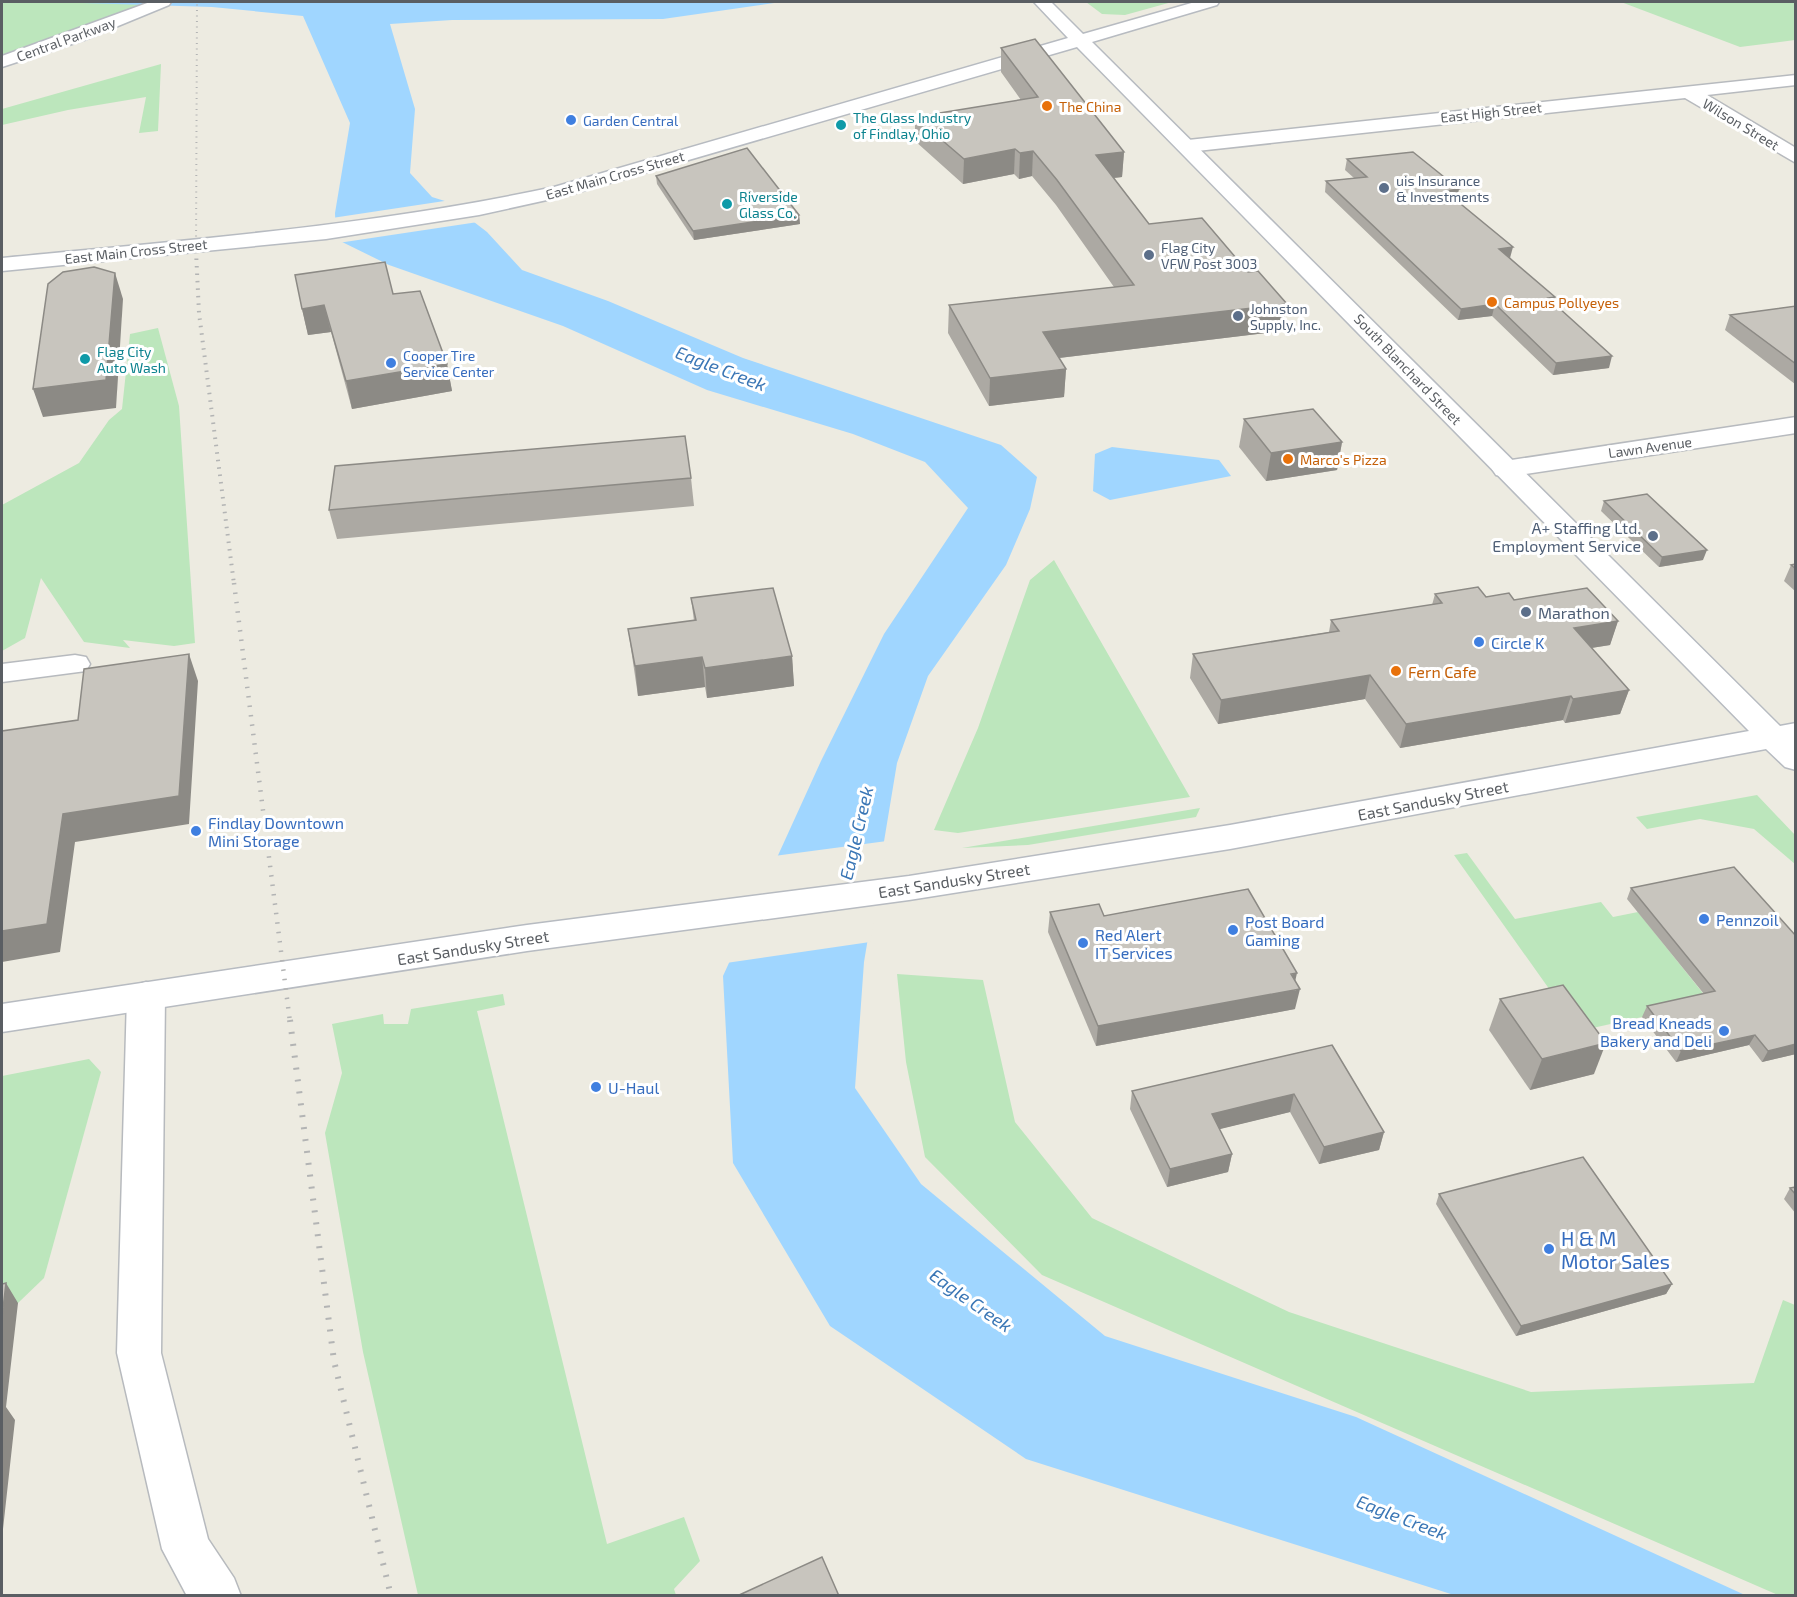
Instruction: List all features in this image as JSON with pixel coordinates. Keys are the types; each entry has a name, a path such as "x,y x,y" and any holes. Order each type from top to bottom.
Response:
{"main road":[{"name":"Central Parkway","path":"2,62 78,36 163,2"},
{"name":"South Blanchard Street","path":"1042,2 1188,146 1505,469 1788,744"},
{"name":"East Main Cross Street","path":"2,265 326,233 479,209 558,192 1211,2"},
{"name":"East High Street","path":"1188,146 1796,80"},
{"name":"Wilson Street","path":"1687,91 1796,158"},
{"name":"Lawn Avenue","path":"1505,469 1796,425"},
{"path":"2,673 75,664"},
{"name":"East Sandusky Street","path":"2,1018 527,938 909,888 1788,744"},
{"path":"146,996 139,1353 186,1550 216,1596"}],"green space":[{"path":"2,2 164,2 78,36 2,62"},
{"path":"1086,2 1172,2 1125,15 1102,14"},
{"path":"1621,2 1795,2 1795,40 1740,47"},
{"path":"161,64 158,131 139,133 146,97 68,110 2,125 2,109"},
{"path":"158,328 179,406 195,643 174,646 123,640 130,648 84,642 41,578 25,638 2,651 2,505 79,463 109,420 122,409 130,334"},
{"path":"1054,560 1190,797 958,833 934,830 978,728 1030,580"},
{"path":"1757,795 1795,835 1795,864 1754,829 1700,819 1647,829 1636,817"},
{"path":"1200,808 1196,817 1028,845 962,848"},
{"path":"1467,853 1515,919 1601,902 1613,917 1638,912 1710,1002 1579,1031 1454,855"},
{"path":"897,974 983,980 1015,1122 1092,1218 1289,1312 1531,1392 1754,1383 1783,1300 1795,1305 1795,1595 1778,1595 1042,1275 925,1157 906,1062"},
{"path":"503,994 505,1005 477,1011 607,1544 684,1517 700,1561 674,1589 676,1595 418,1595 363,1352 325,1133 342,1073 332,1024 383,1014 384,1024 408,1024 411,1009"},
{"path":"89,1059 101,1072 44,1278 18,1303 2,1307 2,1076"}],"water":[{"name":"Eagle Creek","path":"50,2 781,2 663,19 452,20 390,24 415,109 410,173 432,197 448,202 487,232 522,270 608,301 743,358 1001,445 1037,477 1030,509 1006,565 928,676 897,763 864,962 855,1088 921,1184 1105,1336 1356,1417 1745,1595 1454,1595 1026,1459 830,1326 733,1163 723,976 821,761 884,634 968,508 925,462 853,434 707,390 563,326 389,265 336,239 335,213 350,123 303,16 212,7"},
{"path":"1112,447 1219,460 1231,476 1110,500 1093,491 1095,454"}],"pier":[{"path":"451,200 478,222 338,243 333,240 332,218"},
{"path":"887,841 870,942 726,963 774,856"}],"building":[{"path":"1035,39 1124,152 1096,155 1149,224 1202,218 1248,272 1258,271 1287,304 1043,332 1066,369 990,378 949,305 1134,285 1033,151 1020,153 1015,149 964,159 915,117 1038,97 1001,48"},
{"name":"Riverside Glass Co.","path":"747,148 799,215 693,231 656,176"},
{"path":"1413,152 1459,189 1445,191 1513,247 1499,249 1555,297 1548,298 1612,356 1556,363 1495,304 1461,309 1326,181 1367,177 1347,159"},
{"name":"Cooper Tire Service Center","path":"385,262 393,294 420,291 447,364 346,381 324,305 302,309 295,275"},
{"name":"Flag City Auto Wash","path":"94,267 115,273 106,380 33,389 48,284 63,272"},
{"path":"1796,306 1796,364 1730,315"},
{"path":"1313,409 1342,442 1271,453 1244,419"},
{"path":"685,436 691,478 329,510 335,466"},
{"path":"1647,494 1707,550 1662,557 1604,501"},
{"path":"1478,587 1486,597 1509,593 1514,600 1587,588 1618,621 1574,628 1629,690 1573,699 1571,696 1406,724 1370,675 1221,700 1193,654 1339,631 1331,620 1442,603 1435,594"},
{"path":"773,588 792,656 705,668 702,657 635,666 628,629 696,620 691,598"},
{"path":"189,654 179,796 63,814 47,924 2,931 2,731 78,720 84,669"},
{"path":"1734,867 1796,936 1796,1044 1768,1051 1755,1035 1681,1051 1647,1006 1715,991 1631,888"},
{"path":"1248,889 1297,973 1291,974 1300,989 1098,1026 1050,912 1099,904 1104,916"},
{"path":"1563,985 1606,1043 1542,1059 1500,999"},
{"path":"1332,1045 1384,1132 1324,1147 1294,1094 1212,1114 1232,1154 1170,1169 1132,1091"},
{"name":"H & M Motor Sales","path":"1583,1157 1672,1284 1521,1326 1439,1194"},
{"path":"1796,1187 1796,1195 1790,1188"},
{"path":"6,1283 2,1317 2,1284"},
{"path":"822,1557 839,1596 737,1596"}],"railway":[{"path":"196,251 197,2"},
{"path":"196,251 199,313 234,584"},
{"path":"234,583 290,1022"},
{"path":"290,1020 334,1361 391,1596"}],"place":[{"name":"The China","path":"1047,106"},
{"name":"Garden Central","path":"571,120"},
{"name":"The Glass Industry of Findlay, Ohio","path":"841,125"},
{"name":"uis Insurance & Investments","path":"1384,188"},
{"name":"Riverside Glass Co.","path":"727,204"},
{"name":"Flag City VFW Post 3003","path":"1149,255"},
{"name":"Campus Pollyeyes","path":"1492,302"},
{"name":"Johnston Supply, Inc.","path":"1238,316"},
{"name":"Flag City Auto Wash","path":"85,359"},
{"name":"Cooper Tire Service Center","path":"391,363"},
{"name":"Marco's Pizza","path":"1288,459"},
{"name":"A+ Staffing Ltd. Employment Service","path":"1653,536"},
{"name":"Marathon","path":"1526,612"},
{"name":"Circle K","path":"1479,642"},
{"name":"Fern Cafe","path":"1396,671"},
{"name":"Findlay Downtown Mini Storage","path":"196,831"},
{"name":"Pennzoil","path":"1704,919"},
{"name":"Post Board Gaming","path":"1233,930"},
{"name":"Red Alert IT Services","path":"1083,943"},
{"name":"Bread Kneads Bakery and Deli","path":"1724,1031"},
{"name":"U-Haul","path":"596,1087"},
{"name":"H & M Motor Sales","path":"1549,1249"}]}
